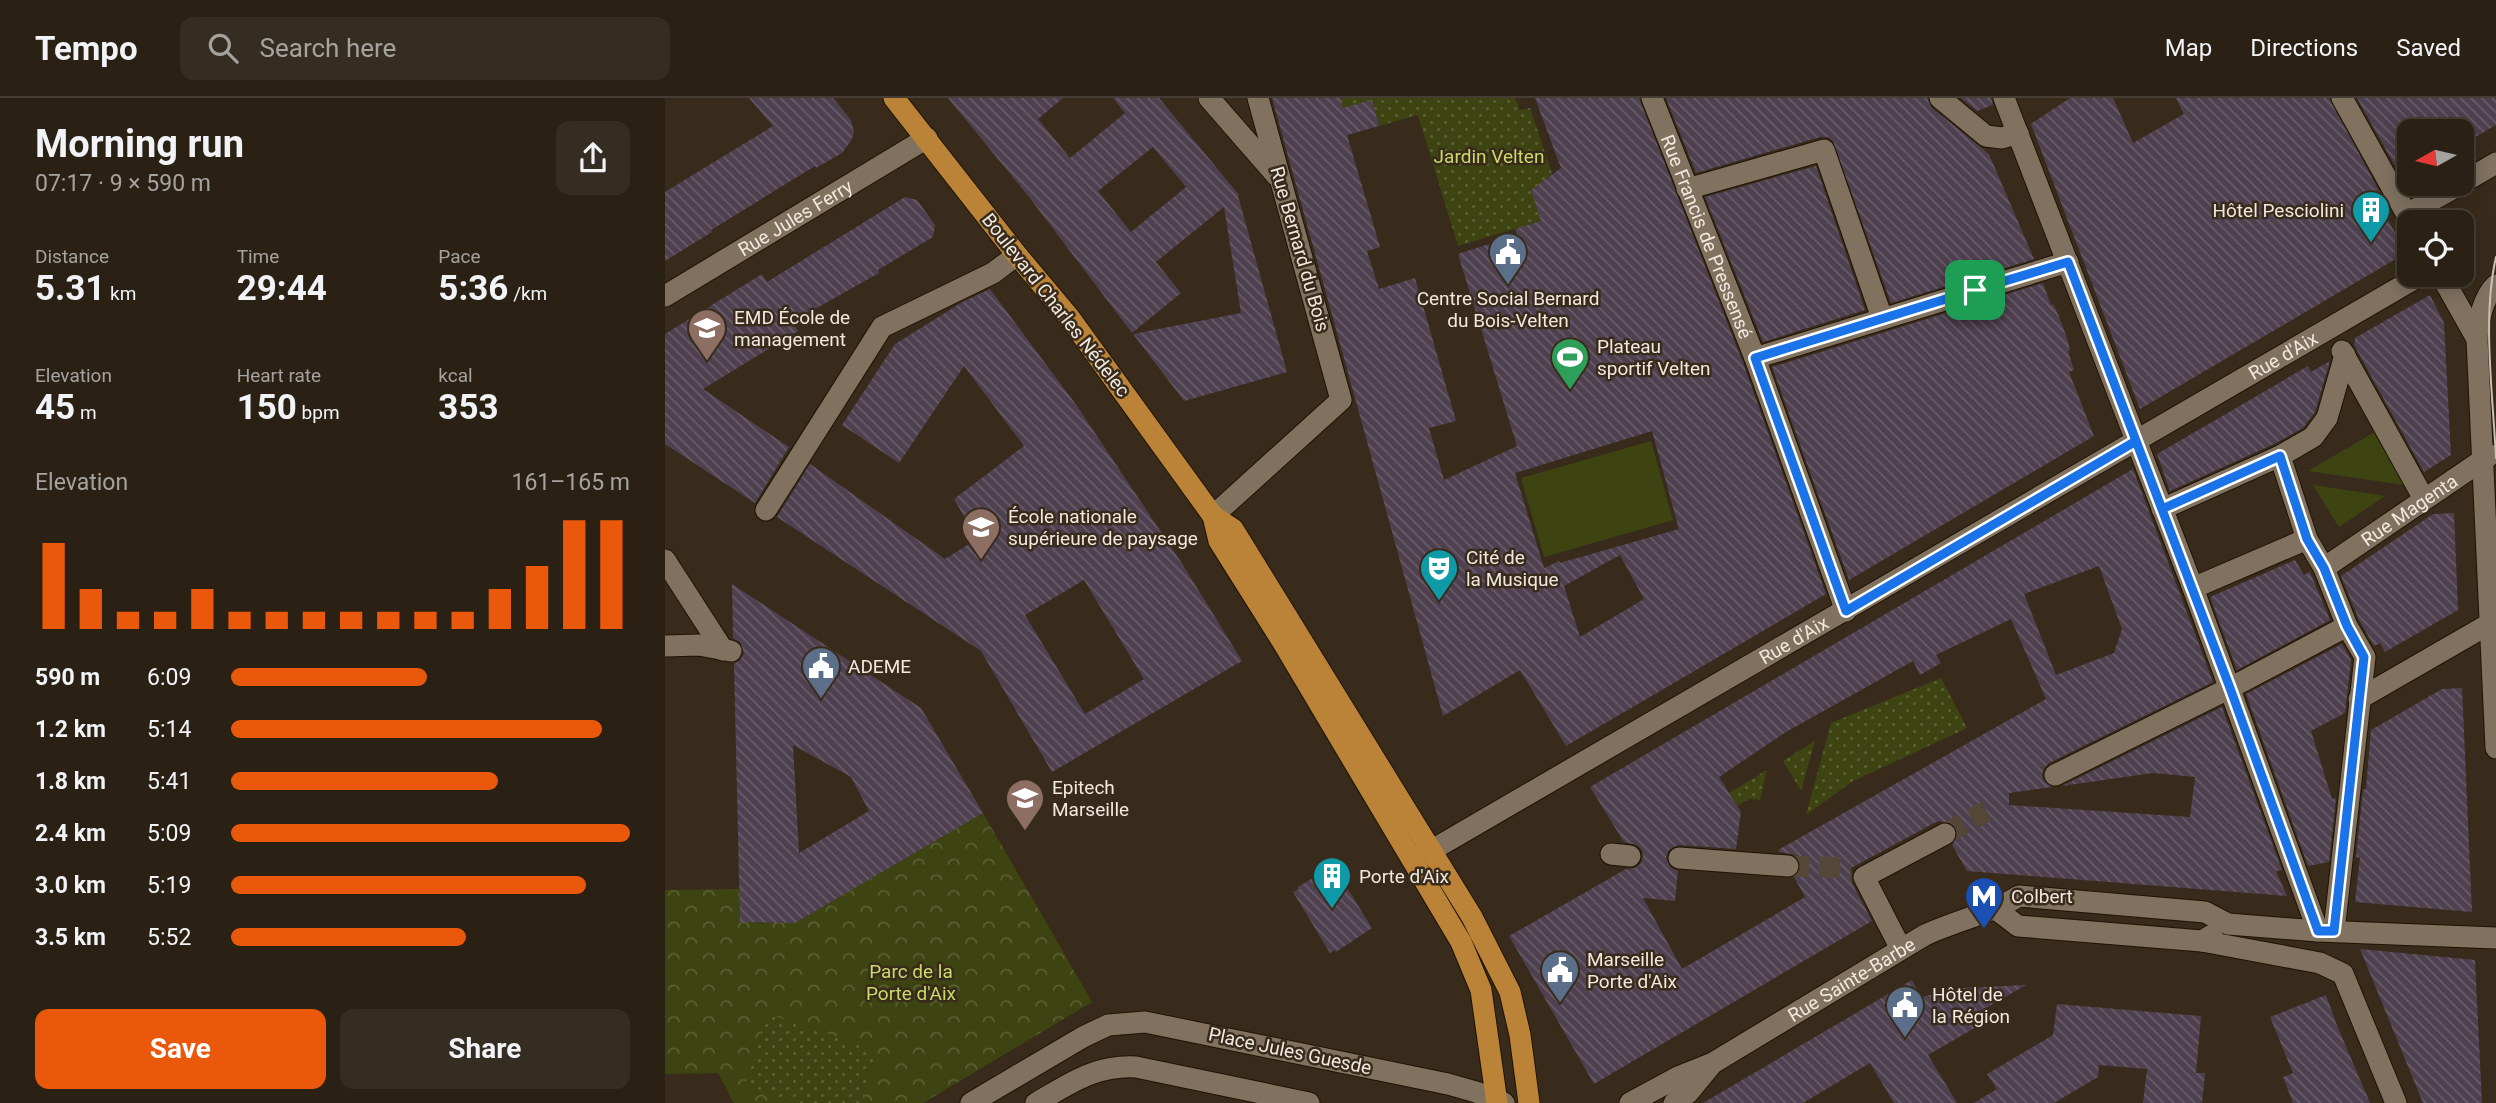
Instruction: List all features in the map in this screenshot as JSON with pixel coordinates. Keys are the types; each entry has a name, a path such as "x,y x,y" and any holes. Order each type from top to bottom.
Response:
{"main road":[{"name":"Boulevard Charles Nédelec","path":"894,98 1069,317 1213,516 1219,541 1289,636"},
{"path":"1289,636 1466,905 1510,992 1520,1035 1529,1103"},
{"name":"Place Jules Guesde","path":"1289,636 1413,862 1457,934 1481,990 1499,1102"}],"street":[{"path":"1209,98 1281,180"},
{"name":"Rue Bernard du Bois","path":"1213,516 1342,400 1258,98"},
{"name":"Rue Francis de Pressensé","path":"1652,98 1755,358 1846,611"},
{"path":"1940,98 1986,136 2002,138 2018,133"},
{"path":"2004,98 2326,931"},
{"path":"2342,98 2405,210"},
{"name":"Rue Jules Ferry","path":"665,296 927,138"},
{"path":"1687,189 1824,150 1882,318"},
{"path":"2475,175 2496,163"},
{"path":"2421,210 2442,196"},
{"path":"766,510 882,327 1003,267 1017,255"},
{"path":"1755,358 2068,262"},
{"path":"2496,285 2490,290 2477,339 2489,456 2496,748"},
{"name":"Rue d'Aix","path":"1432,850 2400,287"},
{"path":"2448,287 2477,339"},
{"path":"2329,327 2424,499"},
{"path":"2162,509 2280,456 2313,437 2324,425 2345,355"},
{"path":"2280,456 2307,539 2324,568 2347,626 2364,657 2326,931"},
{"name":"Rue Magenta","path":"2324,568 2489,456"},
{"path":"2193,588 2307,539"},
{"path":"665,560 727,651 699,645 665,646"},
{"path":"2359,699 2493,623"},
{"path":"2055,775 2347,626"},
{"path":"1901,949 1858,873 1945,834"},
{"path":"1413,862 1432,850"},
{"path":"1679,858 1788,866"},
{"name":"Rue Sainte-Barbe","path":"1630,1103 1678,1077 1713,1063 1925,934 1955,921 1997,910 2019,896 2205,912 2228,924 2496,938"},
{"path":"1997,910 2018,926 2202,941 2319,963 2343,974 2396,1103"},
{"path":"2202,941 2228,924"},
{"name":"Place Jules Guesde","path":"971,1103 1108,1025 1145,1022 1448,1084 1499,1102"},
{"name":"Rue Sainte-Barbe","path":"1674,1103 1688,1093 1713,1063"},
{"path":"1036,1103 1079,1078 1098,1070 1119,1067 1136,1068 1309,1103"}],"green space":[{"name":"Jardin Velten","path":"1340,98 1515,98 1520,110 1530,108 1552,174 1532,190 1541,221 1458,246 1418,115 1379,126 1372,100 1343,109"},
{"path":"2375,432 2404,485 2308,471"},
{"path":"1651,441 1673,520 1544,557 1521,478"},
{"path":"2313,485 2385,496 2339,527"},
{"path":"1941,678 1967,728 1853,781 1806,815 1831,723"},
{"path":"1815,741 1801,791 1783,761"},
{"path":"1767,770 1760,800 1749,799 1737,806 1729,793"},
{"name":"Parc de la Porte d'Aix","path":"983,813 1092,1002 923,1103 734,1103 718,1073 665,1074 665,890 739,889 740,922 795,923"},
{"path":"769,1014 878,1050 861,1103 799,1103 745,1085"}],"building":[{"path":"749,98 833,98 851,120 854,132 851,141 842,153 816,168 815,166 665,261 665,192 773,126"},
{"path":"948,98 1063,98 1038,119 1070,158 1125,113 1113,98 1159,98 1239,195 1287,372 1184,401 1133,334 1241,313 1224,207 1156,262 1181,293 1132,333 1029,197","holes":["1153,147 1186,187 1131,232 1098,191"]},
{"path":"1272,98 1340,98 1343,108 1372,100 1379,126 1347,135 1380,247 1367,251 1379,289 1415,278 1456,421 1429,428 1444,480 1517,446 1458,254 1517,235 1515,229 1541,221 1531,190 1561,168 1535,98 1639,98 1743,363 1826,594 1566,746 1520,670 1443,716","holes":["1652,431 1679,529 1560,563 1559,561 1544,568 1515,473","1620,555 1644,599 1580,637 1564,586"]},
{"path":"1666,98 1927,98 1932,108 1989,154 2034,259 1891,303 1833,141 1828,137 1820,137 1696,173"},
{"path":"1961,98 1991,98 1993,105 1977,111"},
{"path":"2070,98 2113,98 2133,143 2184,114 2176,98 2329,98 2384,200 2379,203 2397,236 2397,258 2140,409 2031,124"},
{"path":"2357,98 2496,98 2496,125 2475,137 2475,119 2397,119 2397,169"},
{"path":"1816,166 1865,310 1763,342 1705,197"},
{"name":"EMD École de management","path":"905,197 917,200 935,225 933,237 878,270 879,273 792,322 798,331 703,389 789,447 755,503 665,444 665,334 762,274 767,282"},
{"path":"2043,283 2068,341 2074,370 2069,372 2094,436 1849,580 1772,367"},
{"path":"990,289 1077,406 1183,565 1242,661 1052,772 981,651 777,517 810,464 945,559 977,539 954,499 1024,446 964,366 899,463 842,425 895,344 961,303","holes":["1084,580 1144,679 1085,714 1025,615"]},
{"path":"2430,295 2444,323 2451,455 2424,472 2354,345 2355,338"},
{"path":"2330,361 2315,412 2303,428 2170,491 2157,454 2308,366 2311,372"},
{"path":"2133,469 2213,682 2049,763 2042,775 2044,781 2052,787 2009,793 2009,805 2190,817 2195,777 2153,773 2062,786 2222,707 2282,870 2276,871 2287,896 1967,871 1952,845 1958,835 1956,827 1951,823 1938,821 1851,868 1852,883 1872,921 1594,1084 1509,936 1641,863 1642,850 1637,845 1624,842 1590,787","holes":["2099,566 2122,629 2114,653 2056,675 2024,594","2011,619 2046,699 1778,850 1795,855 1799,860 1801,868 1794,877 1805,897 1682,969 1643,898 1675,901 1678,871 1671,868 1666,858 1673,847 1680,845 1736,849 1741,812 1719,777 1786,732 1913,661 1920,675 1941,663 1936,655"]},
{"path":"2454,513 2458,610 2385,652 2380,643 2374,646 2359,620 2341,576 2433,514"},
{"path":"2295,560 2304,575 2310,572 2330,620 2237,670 2210,597"},
{"path":"732,584 921,708 983,813 795,923 740,922 734,664 744,653 740,642 733,638","holes":["793,745 851,777 869,811 799,853"]},
{"path":"2342,644 2351,660 2345,713 2311,731 2332,799 2336,798 2329,862 2308,866 2246,694"},
{"path":"2462,688 2472,912 2355,902 2360,857 2356,858 2371,730 2442,689"},
{"name":"Porte d'Aix","path":"1335,868 1372,928 1336,952 1335,950 1330,953 1293,892 1328,869 1330,871"},
{"path":"2360,949 2475,960 2482,1103 2423,1103"},
{"name":"Hôtel de la Région","path":"1912,980 1921,997 1962,988 2026,985 1986,1008 1985,1022 1928,1055 1957,1103 1894,1103 1870,1063 1803,1103 1703,1103"},
{"path":"2326,995 2370,1103 2293,1103 2283,1077 2293,1073 2270,1017"},
{"path":"2057,1004 2201,1016 2196,1073 2205,1073 2202,1103 2143,1103 2147,1069 2099,1065 2098,1077 2054,1103 1974,1103 1997,1089 1987,1074 2053,1035"}],"tunnel":[{"path":"1945,834 1987,811"},
{"path":"1788,866 1851,868"}],"tram line":[{"path":"2496,257 2489,331 2496,458"}],"place":[{"name":"Hôtel Pesciolini","path":"2371,244"},
{"name":"Centre Social Bernard du Bois-Velten","path":"1508,286"},
{"name":"EMD École de management","path":"707,362"},
{"name":"Plateau sportif Velten","path":"1570,391"},
{"name":"École nationale supérieure de paysage","path":"981,561"},
{"name":"Cité de la Musique","path":"1439,602"},
{"name":"ADEME","path":"821,700"},
{"name":"Epitech Marseille","path":"1025,832"},
{"name":"Porte d'Aix","path":"1332,910"},
{"name":"Colbert","path":"1984,930"},
{"name":"Marseille Porte d'Aix","path":"1560,1004"},
{"name":"Hôtel de la Région","path":"1905,1039"}],"route":[{"path":"1975,290 1755,358 1846,611 2136,441 2193,588 2318,931 2334,931 2364,657 2347,626 2324,568 2307,539 2280,456 2257,465 2162,509 2136,441 2068,262 1975,290"}]}
